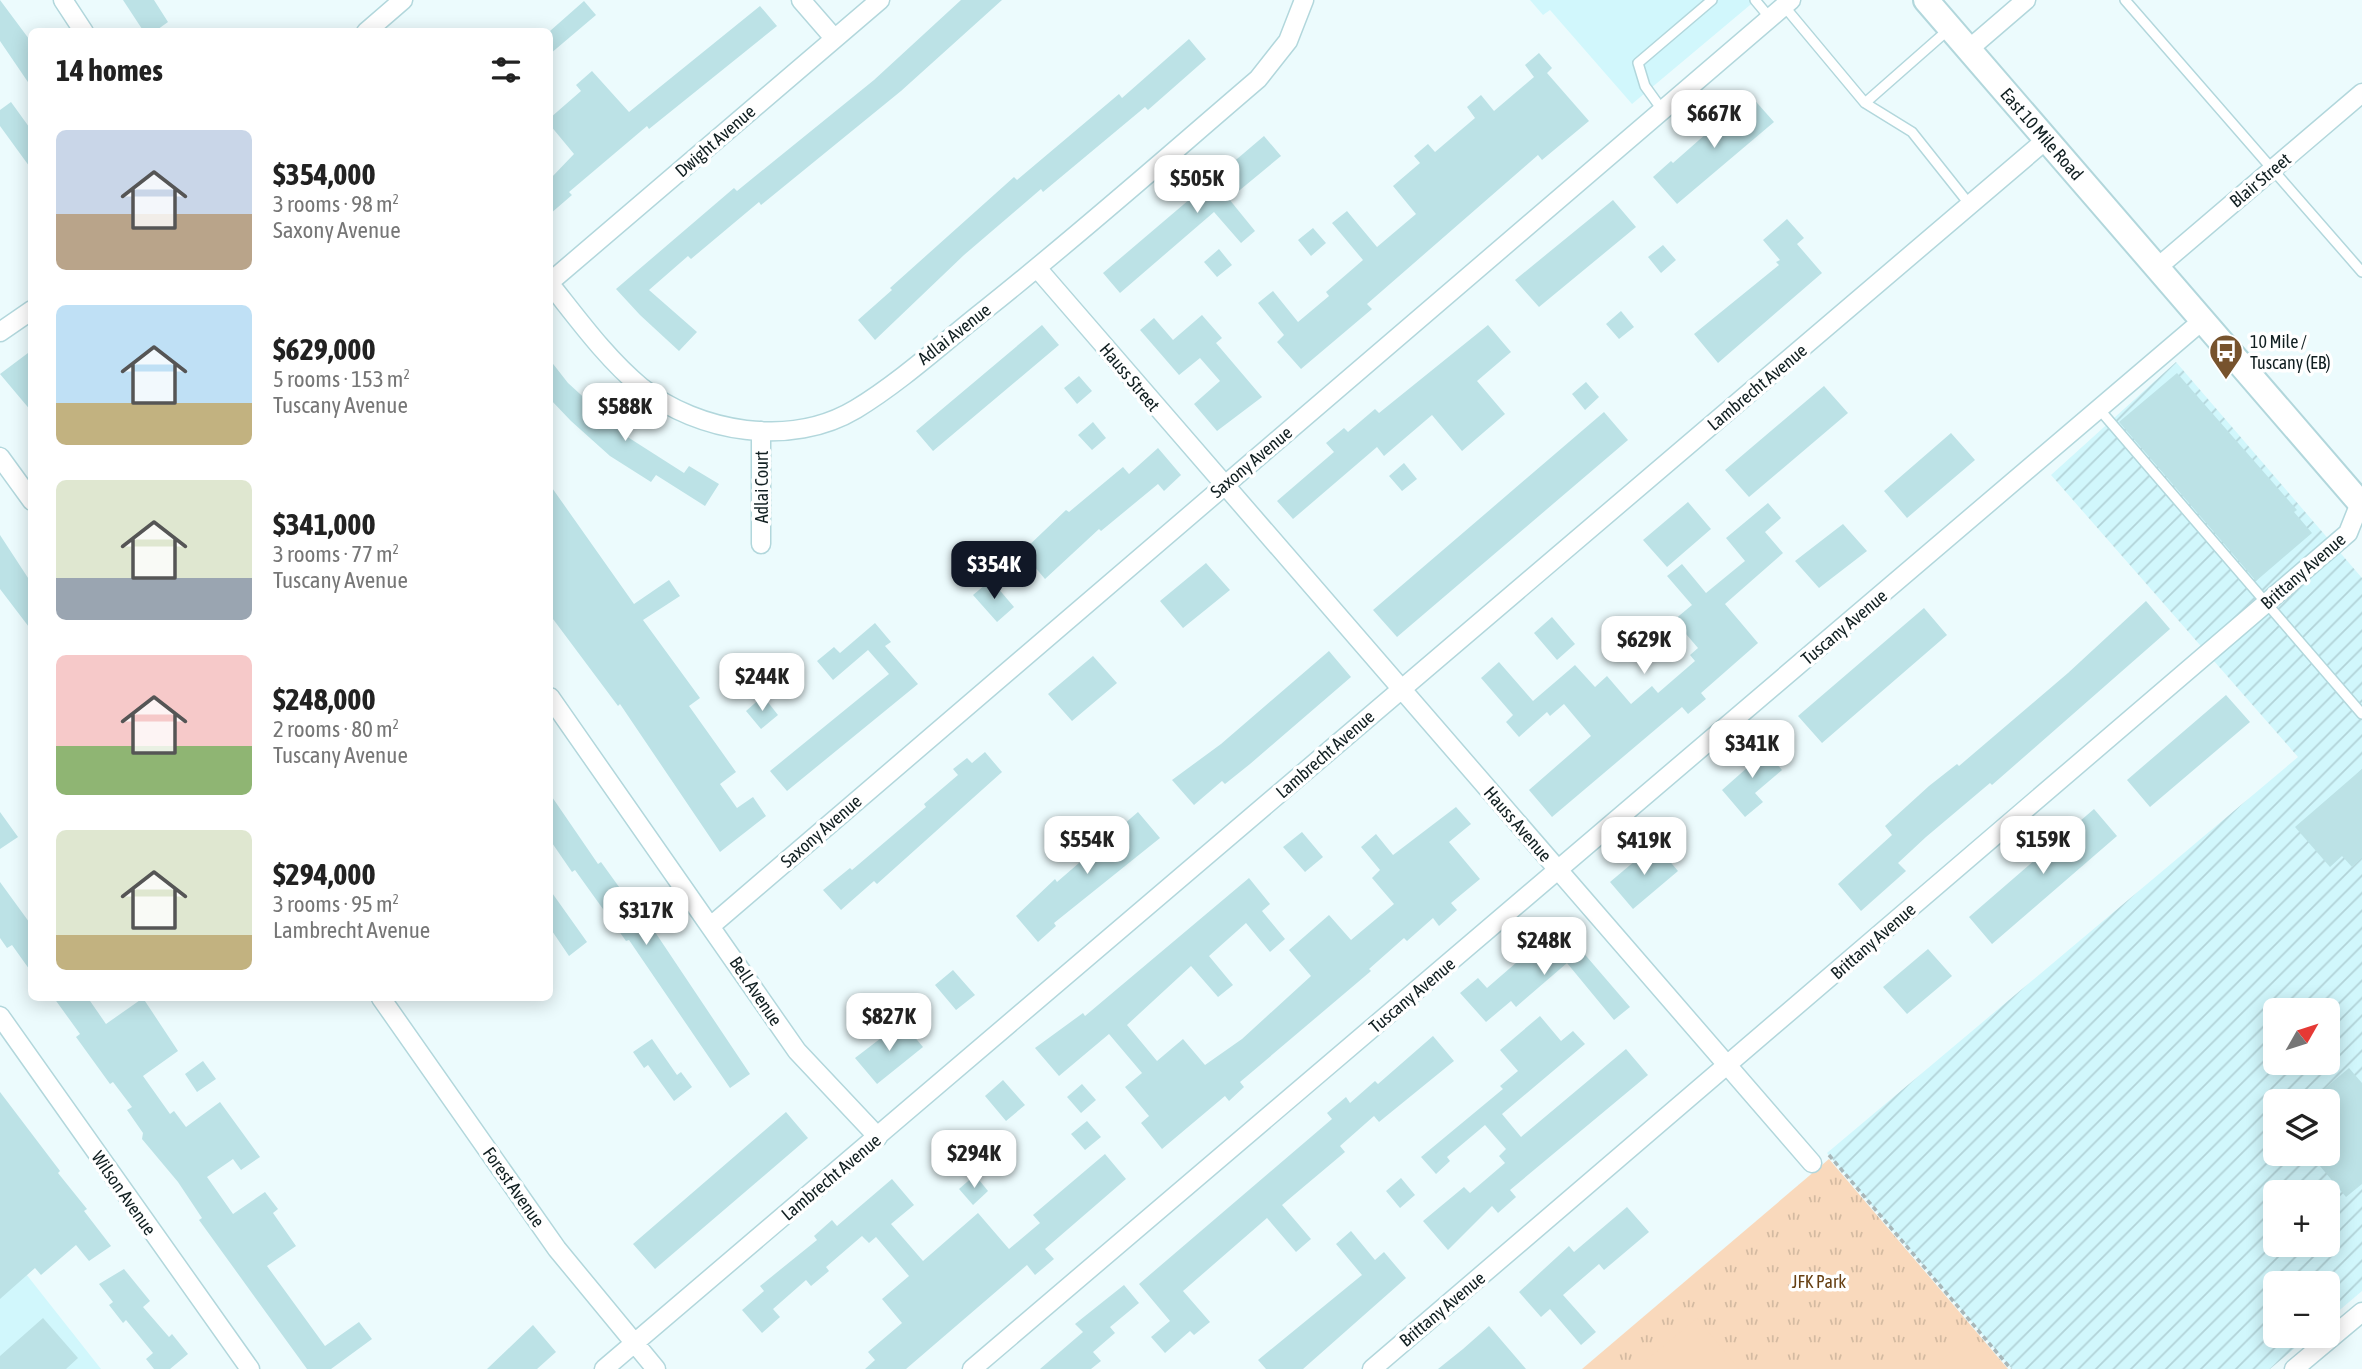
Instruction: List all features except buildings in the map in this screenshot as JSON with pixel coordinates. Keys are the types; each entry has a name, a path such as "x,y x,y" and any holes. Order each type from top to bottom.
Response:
{"main road":[{"name":"East 10 Mile Road","path":"1929,1 2203,320"},
{"path":"2203,320 2361,502"}],"street":[{"path":"63,0 81,28"},
{"path":"370,28 402,0"},
{"path":"801,0 834,38"},
{"name":"Dwight Avenue","path":"553,280 880,0"},
{"name":"Adlai Avenue","path":"553,287 594,340 642,387 695,417 761,431 794,431 825,424 855,409 1037,268 1258,79 1287,41 1304,0"},
{"path":"1969,49 2026,0"},
{"name":"Saxony Avenue","path":"712,925 1782,8"},
{"name":"Blair Street","path":"2158,267 2362,93"},
{"name":"Lambrecht Avenue","path":"604,1369 2047,139"},
{"name":"Hauss Street","path":"1037,268 1222,486"},
{"path":"0,332 28,313"},
{"name":"Tuscany Avenue","path":"972,1369 2203,320"},
{"name":"Adlai Court","path":"761,431 761,544"},
{"path":"0,457 28,496"},
{"name":"Hauss Avenue","path":"1222,486 1558,871 1730,1064 1820,1158"},
{"name":"Brittany Avenue","path":"1372,1369 2348,533 2361,502"},
{"name":"Bell Avenue","path":"553,701 712,925 797,1051 878,1137"},
{"name":"Forest Avenue","path":"383,1001 556,1249 656,1369"},
{"name":"Wilson Avenue","path":"0,1016 250,1369"},
{"path":"2294,1369 2362,1312"}],"lane":[{"path":"1663,111 1645,86 1638,63 1712,0"},
{"path":"1755,0 1782,8 1865,103 1912,132 1970,205"},
{"path":"2126,0 2362,272"},
{"path":"1865,103 1950,28"},
{"path":"2099,409 2362,714"}],"path":[{"path":"1820,1158 2011,1369"}],"shaded area":[{"path":"1530,0 1756,0 1632,104 1550,10 1543,15"},
{"path":"2176,362 2362,578 2362,1291 2340,1310 2340,1271 2263,1271 2263,1348 2295,1348 2270,1369 2012,1369 1827,1153 2298,757 2051,475"},
{"path":"0,1241 101,1369 0,1369"}],"green space":[{"name":"JFK Park","path":"1829,1159 2008,1369 1582,1369"},
{"path":"1697,1318 1739,1369 1636,1369"},
{"path":"1972,1334 2002,1369 1931,1369"}],"place":[{"name":"10 Mile / Tuscany (EB)","path":"2226,381"}]}
